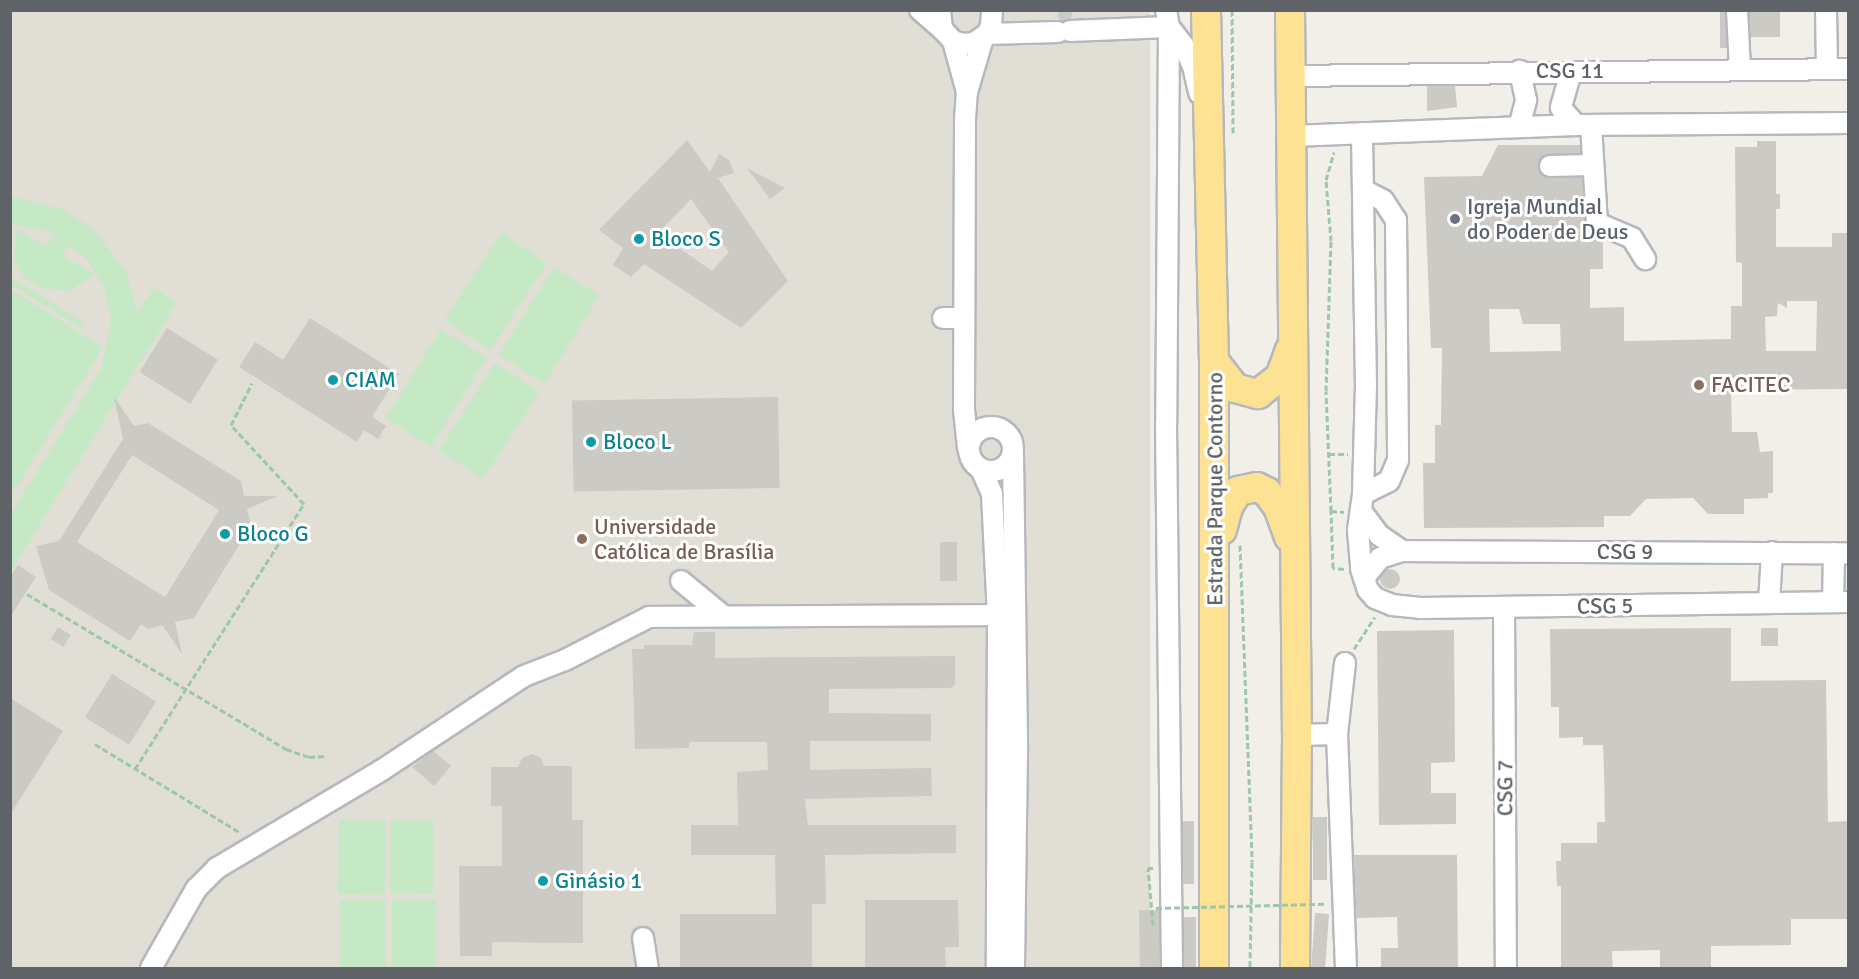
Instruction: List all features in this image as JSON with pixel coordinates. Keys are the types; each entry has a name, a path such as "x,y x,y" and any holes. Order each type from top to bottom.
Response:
{"highway":[{"name":"Estrada Parque Contorno","path":"1206,10 1214,361 1214,969"},
{"path":"1290,10 1297,735 1295,969"},
{"path":"1214,361 1235,388 1258,394 1280,376 1292,344"},
{"path":"1215,553 1228,507 1238,491 1257,487 1267,492 1278,507 1294,550"}],"street":[{"path":"920,10 974,43 985,36 1064,32 1167,19"},
{"path":"992,10 992,26 985,36 967,92 964,388 968,448 971,460 981,469 992,494 998,615 997,969"},
{"path":"1737,10 1740,70"},
{"path":"1826,10 1827,69"},
{"path":"1167,19 1184,46 1193,66 1207,128"},
{"path":"1167,19 1166,424 1172,969"},
{"path":"945,27 967,92"},
{"name":"CSG 11","path":"1291,76 1520,71 1848,69"},
{"path":"1519,127 1526,100 1520,71"},
{"path":"1570,72 1561,108 1584,125 1593,165 1597,223 1632,238 1645,259"},
{"path":"1291,136 1584,125 1848,123"},
{"path":"1355,134 1363,190 1366,385 1362,508 1371,590"},
{"path":"1550,166 1593,165"},
{"path":"1362,508 1396,471 1397,385 1396,220 1383,200 1363,190"},
{"path":"943,318 964,318"},
{"path":"1366,385 1397,385"},
{"path":"964,388 993,426 1005,431 1012,442 1017,751 1014,969"},
{"path":"968,448 971,436 980,428 993,426"},
{"path":"981,469 994,471 1006,466 1013,455"},
{"path":"1362,508 1379,535 1402,551"},
{"name":"CSG 9","path":"1371,590 1380,558 1402,551 1841,553"},
{"path":"1769,603 1772,552"},
{"path":"1841,553 1841,602"},
{"path":"681,580 721,614"},
{"name":"CSG 5","path":"1371,590 1420,608 1841,602"},
{"name":"CSG 7","path":"1504,608 1506,969"},
{"path":"151,969 195,889 217,867 256,841 382,770 524,676 565,660 649,617 721,614 998,615"},
{"path":"1345,663 1337,734 1346,969"},
{"path":"1297,735 1337,734"},
{"path":"643,938 648,969"}],"path":[{"path":"1331,511 1326,391 1331,240 1327,170 1355,134"},
{"path":"135,769 185,687 304,504 231,425 252,383"},
{"path":"1345,663 1370,628 1371,590"},
{"path":"27,594 286,749 309,757 327,756"},
{"path":"95,744 256,841"},
{"path":"1156,908 1325,904"},
{"path":"1295,910 1333,908 1343,924"}],"shaded area":[{"name":"Universidade Católica de Brasília","path":"10,11 1150,11 1150,968 10,968"}],"green space":[{"path":"11,197 60,208 91,227 126,271 137,313 154,288 177,303 11,571 11,513 102,367 111,319 104,287 87,259 47,231 11,224"},
{"path":"17,229 47,246 53,237 68,246 63,256 95,274 69,291 39,288 23,276 14,258"},
{"path":"501,233 547,263 490,350 444,320"},
{"path":"554,267 600,296 545,384 499,355"},
{"path":"11,277 85,323 82,328 10,283"},
{"path":"11,290 103,347 11,496"},
{"path":"441,329 487,358 431,447 385,418"},
{"path":"495,363 539,392 483,479 438,450"},
{"path":"339,819 386,820 385,895 338,894"},
{"path":"391,820 434,821 433,894 390,893"},
{"path":"392,899 436,899 436,968 392,968"},
{"path":"340,900 386,900 386,968 340,968"}],"building":[{"path":"1065,8 1070,10 1072,15 1070,20 1065,22 1060,20 1058,15 1060,10"},
{"path":"1720,10 1725,10 1727,48 1720,48"},
{"path":"1749,10 1780,10 1780,37 1749,37"},
{"path":"1427,86 1455,86 1457,107 1427,111"},
{"name":"Bloco S","path":"687,140 710,172 719,154 729,160 734,173 718,178 788,281 741,328 644,264 631,277 613,265 623,248 599,230","holes":["691,199 729,252 712,271 658,233"]},
{"path":"1757,141 1776,141 1776,194 1780,194 1780,209 1776,209 1776,247 1832,247 1832,233 1847,233 1848,247 1847,389 1731,390 1732,432 1757,432 1760,452 1773,451 1773,493 1768,493 1768,498 1744,499 1744,514 1708,514 1693,498 1646,499 1630,516 1604,516 1604,527 1424,528 1423,463 1435,463 1435,425 1441,425 1442,348 1431,348 1424,177 1482,176 1498,145 1580,145 1581,153 1544,156 1538,167 1550,178 1582,177 1585,224 1592,234 1603,239 1603,269 1590,269 1590,308 1624,307 1624,341 1731,339 1731,306 1742,306 1742,263 1736,262 1735,147 1757,147","holes":["1787,301 1817,301 1816,351 1766,351 1765,317 1777,316 1778,303 1787,308","1489,309 1519,309 1523,324 1560,324 1561,351 1490,352"]},
{"path":"747,168 785,188 770,199"},
{"name":"CIAM","path":"310,318 399,374 372,417 386,426 378,439 364,430 357,442 239,367 255,342 283,360"},
{"path":"167,328 218,360 190,404 139,372"},
{"name":"Bloco G","path":"114,397 134,426 148,423 241,481 244,496 278,496 247,509 251,526 194,618 175,622 182,654 162,625 148,629 141,624 130,641 49,590 36,546 59,541 123,439","holes":["132,455 219,510 165,597 77,542"]},
{"name":"Bloco L","path":"778,397 780,488 574,492 572,401"},
{"path":"940,542 957,542 957,581 940,581"},
{"path":"18,565 36,577 10,617 10,577"},
{"path":"1390,569 1397,572 1400,579 1397,586 1390,589 1383,586 1380,579 1383,572"},
{"path":"58,627 71,635 63,647 51,639"},
{"path":"1731,628 1731,681 1826,680 1828,822 1848,821 1848,919 1791,919 1791,945 1711,946 1711,969 1660,969 1660,950 1612,951 1613,969 1561,969 1561,886 1557,886 1556,861 1561,861 1561,843 1597,843 1597,822 1605,822 1604,771 1603,745 1583,745 1583,737 1559,738 1559,707 1551,707 1550,629"},
{"path":"1761,628 1778,628 1778,646 1761,646"},
{"path":"1454,630 1455,762 1431,763 1431,793 1456,793 1456,824 1379,825 1377,631"},
{"path":"694,632 715,632 715,658 955,656 955,684 951,688 829,689 829,713 931,714 931,741 810,741 810,770 931,768 932,796 805,799 808,825 956,825 956,853 825,855 826,904 812,904 812,969 680,969 680,914 776,914 775,855 691,855 691,825 738,825 737,772 768,770 767,742 689,742 689,748 635,749 632,649 644,649 644,645 692,645"},
{"path":"112,674 156,702 129,745 85,717"},
{"path":"10,698 63,731 10,815"},
{"path":"433,751 451,766 434,786 412,767"},
{"path":"532,754 541,758 544,766 572,766 572,820 583,820 583,943 492,942 492,956 460,956 459,866 502,866 502,806 491,806 491,767 518,767 522,758"},
{"path":"1313,817 1327,817 1327,880 1313,880"},
{"path":"1182,821 1194,821 1194,884 1182,884"},
{"path":"1354,855 1457,855 1458,969 1381,969 1381,948 1398,948 1397,917 1356,918"},
{"path":"865,900 958,900 959,947 945,947 946,969 865,969"},
{"path":"1139,910 1159,910 1160,968 1140,968"},
{"path":"1315,913 1329,914 1325,968 1311,968"},
{"path":"1183,917 1196,917 1196,968 1183,968"}],"place":[{"name":"Igreja Mundial do Poder de Deus","path":"1455,219"},
{"name":"Bloco S","path":"639,239"},
{"name":"CIAM","path":"333,380"},
{"name":"FACITEC","path":"1699,385"},
{"name":"Bloco L","path":"591,442"},
{"name":"Bloco G","path":"225,534"},
{"name":"Universidade Católica de Brasília","path":"582,539"},
{"name":"Ginásio 1","path":"543,881"}]}
